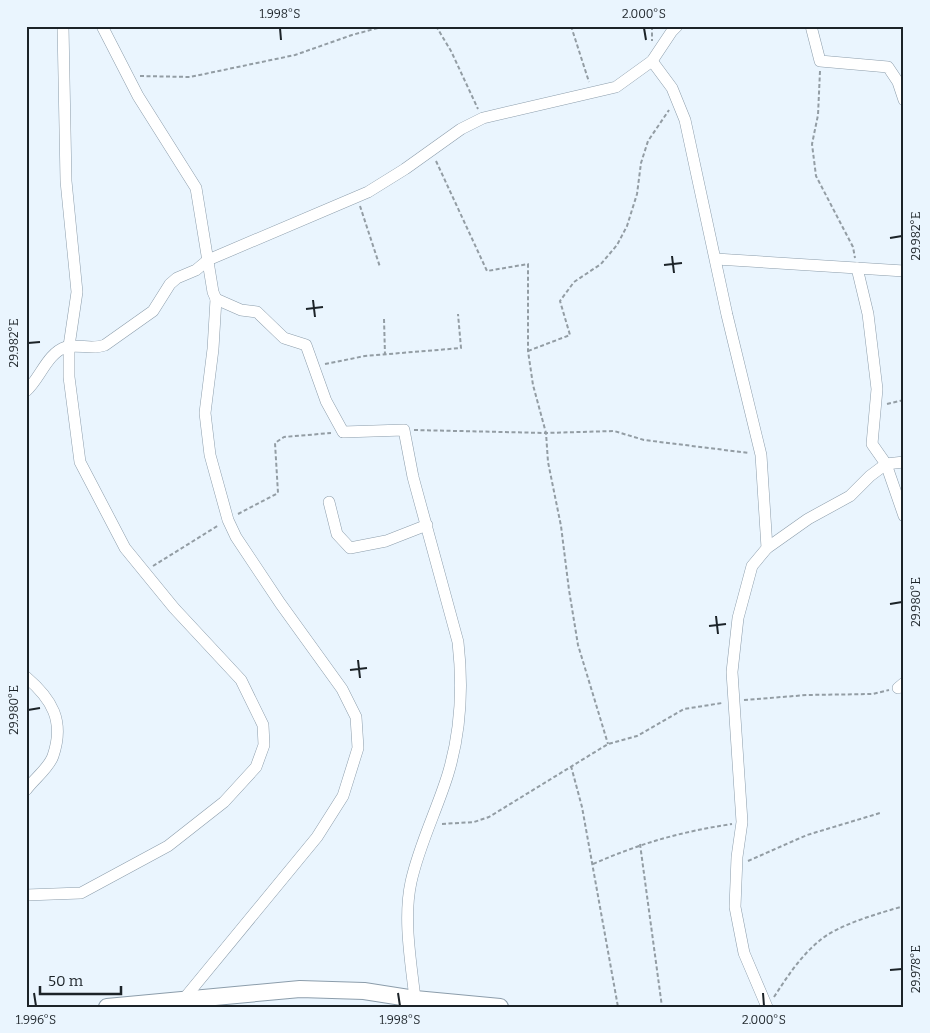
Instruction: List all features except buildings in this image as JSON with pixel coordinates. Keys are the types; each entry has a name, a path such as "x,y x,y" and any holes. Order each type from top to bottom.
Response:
{"main road":[{"path":"108,1007 300,989 364,990 414,999 500,1007"}],"street":[{"path":"26,895 81,893 168,846 224,802 256,767 264,744 263,725 241,680 174,608 125,548 80,462 69,377 69,346 77,292 66,181 63,26"},
{"path":"102,26 128,76 196,188 213,292 216,299 213,348 204,413 210,455 228,520 236,537 280,603 342,689 356,717 358,748 343,796 317,837 184,1000"},
{"path":"26,391 58,350 69,346 97,348 105,345 153,311 170,284 177,278 196,270 208,260 357,197 405,169 482,118 616,87 652,61 672,31 678,26"},
{"path":"811,26 820,61 888,67 898,82 904,100"},
{"path":"652,61 672,88 685,120 699,193 761,455 767,548"},
{"path":"716,259 904,271"},
{"path":"857,268 868,314 877,389 872,444 886,464 904,516"},
{"path":"216,299 241,310 257,312 284,338 306,345 326,401 343,432 404,430 413,477 458,642 461,670 459,722 448,773 411,882 409,918 414,999"},
{"path":"767,1007 744,953 735,907 742,822 732,672 738,618 752,566 767,548 808,519 850,496 870,476 886,464 904,462"},
{"path":"329,502 337,534 350,548 386,541 427,525"},
{"path":"26,677 55,709 58,724 52,757 26,790"}],"path":[{"path":"128,76 190,77 295,55 352,34 385,26"},
{"path":"436,26 451,51 482,118"},
{"path":"571,26 592,92"},
{"path":"820,61 818,116 812,144 816,176 853,246 857,268"},
{"path":"528,351 570,335 560,301 574,282 602,264 617,245 627,226 637,194 641,163 648,141 669,110 672,88"},
{"path":"430,151 443,172 487,271 528,264 528,351 533,385 546,433 548,462 561,526 578,645 608,744"},
{"path":"357,197 380,267"},
{"path":"315,366 365,356 461,348 458,314"},
{"path":"384,320 385,355"},
{"path":"875,407 904,400"},
{"path":"404,430 546,433 614,431 644,440 761,455"},
{"path":"144,572 228,520 278,493 275,443 284,437 343,432"},
{"path":"430,824 474,822 489,817 608,744 637,736 684,709 733,701 807,695 873,694 901,686"},
{"path":"571,766 582,807 618,1007"},
{"path":"737,866 807,835 880,812"},
{"path":"593,864 640,844 686,831 742,822"},
{"path":"640,844 662,1007"},
{"path":"767,1007 798,962 819,940 858,920 904,906"}]}
